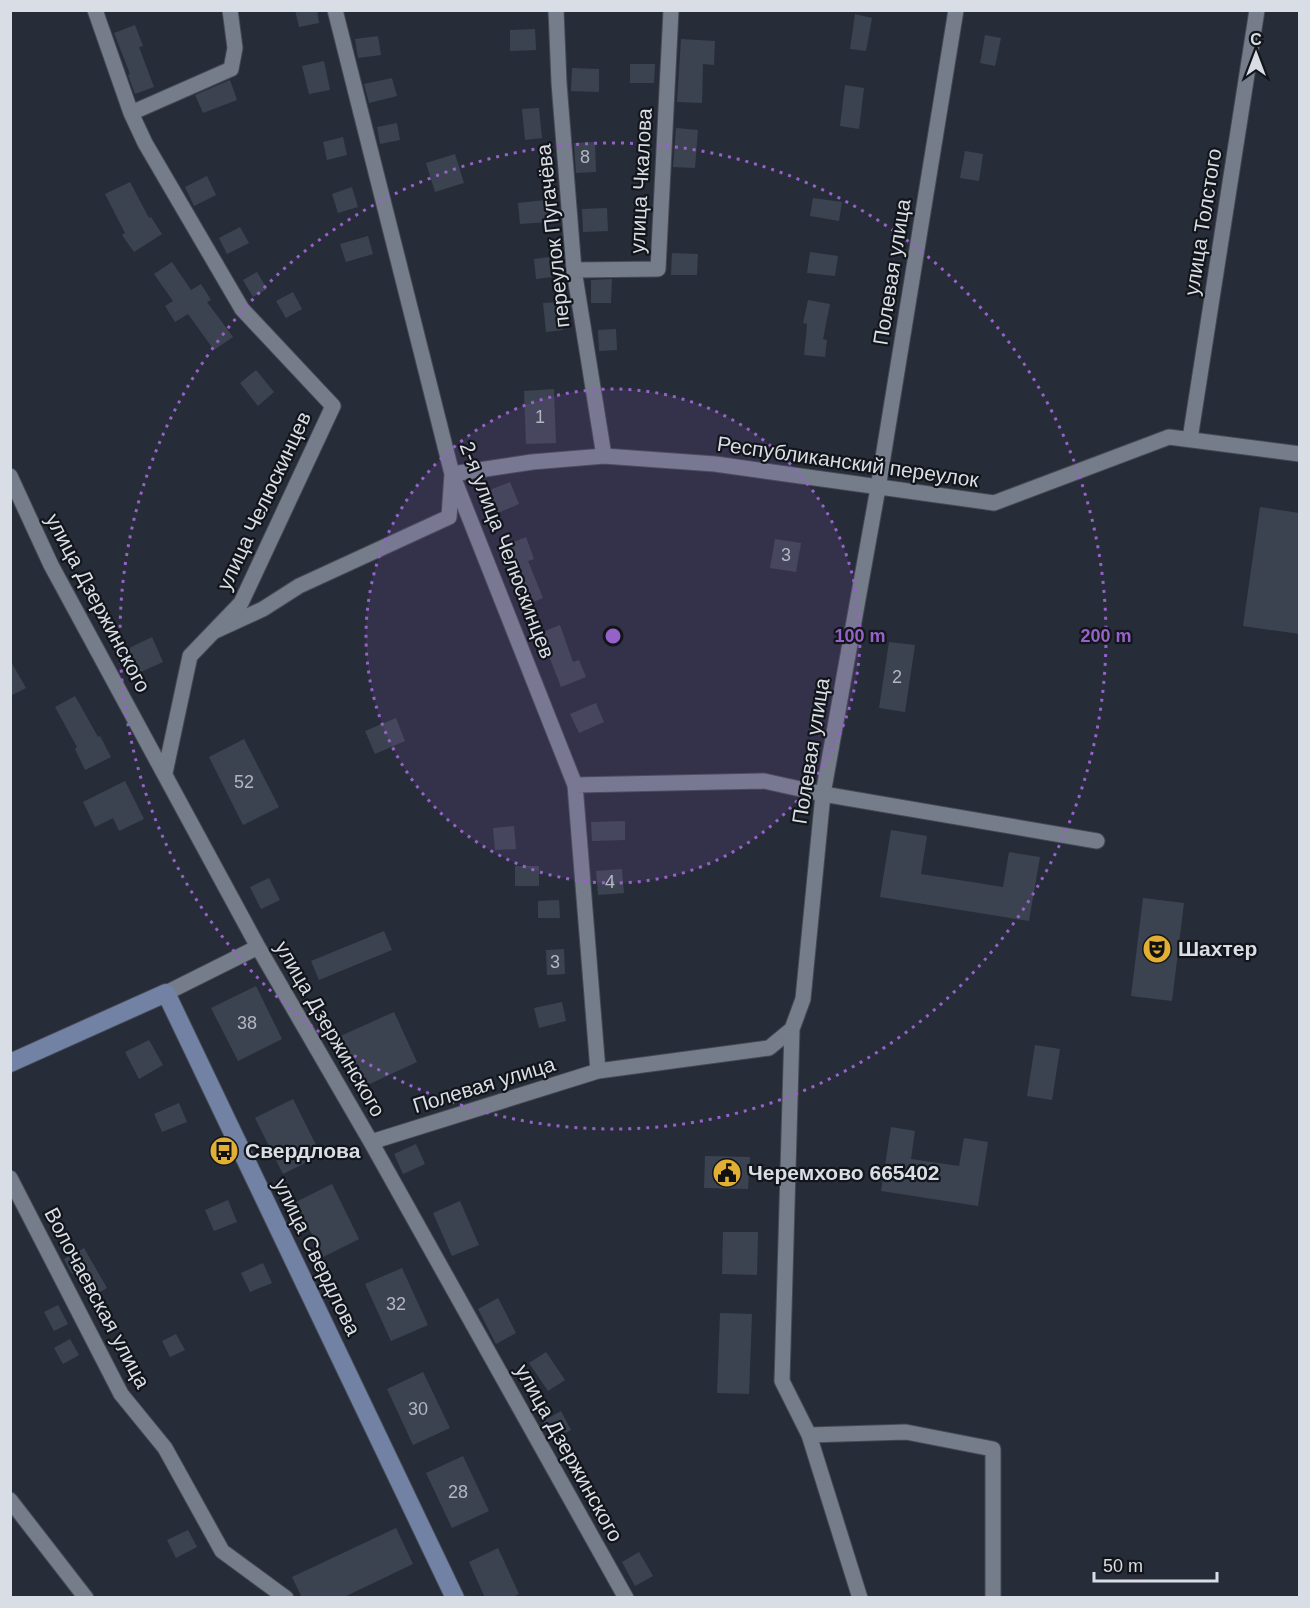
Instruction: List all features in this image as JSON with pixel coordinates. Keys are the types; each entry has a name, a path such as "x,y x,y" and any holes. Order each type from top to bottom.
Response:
{"street":[{"name":"улица Челюскинцев","path":"95,10 131,113 145,143 242,309 333,406 241,603 190,656 165,773"},
{"path":"131,113 231,69 235,48 230,10"},
{"name":"2-я улица Челюскинцев","path":"335,10 452,474 576,784 598,1071"},
{"name":"переулок Пугачёва","path":"556,10 558,83 574,270 604,456"},
{"name":"улица Чкалова","path":"574,270 658,269 671,10"},
{"name":"Полевая улица","path":"371,1142 598,1071 769,1048 792,1029 803,999 823,794 878,488 956,10"},
{"name":"улица Толстого","path":"1190,440 1257,10"},
{"name":"Республиканский переулок","path":"452,474 532,462 604,456 715,464 994,502 1169,437 1299,454"},
{"path":"213,632 262,609 299,586 449,517 452,474"},
{"name":"улица Дзержинского","path":"10,476 51,565 258,947 371,1142 626,1598"},
{"path":"576,784 764,781 823,794 1097,841"},
{"path":"10,1064 166,993 258,947"},
{"name":"улица Свердлова","path":"166,993 455,1598"},
{"path":"792,1029 782,1381 809,1435 860,1598"},
{"name":"Волочаевская улица","path":"10,1178 121,1394 165,1448 222,1551 286,1598"},
{"path":"809,1435 906,1432 993,1449 993,1598"},
{"path":"10,1500 86,1598"}],"building":[{"path":"295,10 317,10 319,23 299,27"},
{"path":"855,14 872,18 866,51 850,49"},
{"path":"135,25 143,46 139,47 154,87 135,94 114,33"},
{"path":"535,29 536,50 510,51 510,30"},
{"path":"985,35 1001,38 995,66 980,63"},
{"path":"378,36 381,55 358,58 355,39"},
{"path":"681,39 715,41 714,65 703,64 702,103 677,102"},
{"path":"324,61 330,90 309,94 302,66"},
{"path":"630,64 655,64 654,83 630,83"},
{"path":"572,68 599,69 599,92 571,91"},
{"path":"392,78 397,96 369,103 364,84"},
{"path":"230,80 237,100 203,113 195,95"},
{"path":"845,85 864,88 859,129 840,126"},
{"path":"539,108 542,138 525,140 522,109"},
{"path":"397,123 400,140 380,144 377,127"},
{"path":"676,128 698,130 695,168 673,167"},
{"path":"343,137 347,155 327,160 323,142"},
{"path":"595,142 596,172 576,173 574,143"},
{"path":"965,151 983,154 979,181 960,178"},
{"path":"455,154 464,183 435,192 426,163"},
{"path":"207,176 216,195 194,206 185,187"},
{"path":"130,182 149,218 151,217 162,234 134,252 122,235 125,233 105,194"},
{"path":"352,187 358,207 338,213 332,194"},
{"path":"813,198 842,202 839,221 810,216"},
{"path":"546,200 548,222 520,224 518,203"},
{"path":"607,208 608,231 583,232 582,209"},
{"path":"240,227 249,243 227,254 219,238"},
{"path":"368,236 373,254 346,262 340,244"},
{"path":"810,252 838,256 835,276 807,273"},
{"path":"672,253 698,254 697,275 671,275"},
{"path":"549,257 552,277 536,279 534,259"},
{"path":"172,262 191,290 201,284 211,300 207,302 233,337 214,350 188,314 175,322 165,306 173,301 154,274"},
{"path":"257,272 267,289 253,297 243,280"},
{"path":"612,279 611,303 591,303 591,280"},
{"path":"293,292 302,309 286,318 276,301"},
{"path":"808,300 830,304 823,339 827,340 825,357 804,355 807,324 803,323"},
{"path":"561,302 563,330 546,332 543,303"},
{"path":"616,329 617,350 599,351 598,330"},
{"path":"256,370 274,392 258,406 240,383"},
{"path":"554,389 556,443 526,444 524,391"},
{"path":"510,482 519,504 486,518 477,495"},
{"path":"1260,507 1299,513 1299,634 1243,626"},
{"path":"526,537 534,559 528,561 543,598 523,606 499,548"},
{"path":"775,539 801,543 796,572 770,568"},
{"path":"560,625 573,662 579,660 586,677 561,687 540,633"},
{"path":"152,637 163,662 134,675 123,651"},
{"path":"889,642 915,645 905,712 879,708"},
{"path":"10,660 26,688 10,696"},
{"path":"75,696 111,757 85,770 75,749 77,747 55,707"},
{"path":"596,703 604,722 579,733 570,714"},
{"path":"396,718 405,741 375,754 365,731"},
{"path":"244,739 279,807 243,825 209,757"},
{"path":"125,781 144,819 119,831 113,818 95,827 83,802"},
{"path":"625,821 625,840 592,841 591,822"},
{"path":"514,826 516,849 495,850 493,828"},
{"path":"891,830 927,836 921,874 1003,887 1009,852 1040,857 1029,921 880,897"},
{"path":"515,866 539,866 539,886 515,886"},
{"path":"622,869 624,893 598,895 596,871"},
{"path":"269,878 280,900 261,909 250,887"},
{"name":"Шахтер","path":"1143,898 1184,903 1172,1001 1131,996"},
{"path":"559,900 560,918 538,918 538,901"},
{"path":"384,931 392,950 319,980 311,961"},
{"path":"564,949 565,974 547,975 546,950"},
{"path":"256,986 282,1039 238,1061 211,1008"},
{"path":"562,1002 566,1021 539,1028 534,1008"},
{"path":"394,1012 417,1062 359,1089 336,1038"},
{"path":"149,1040 163,1065 139,1079 125,1052"},
{"path":"1035,1045 1060,1049 1052,1100 1027,1096"},
{"path":"293,1099 321,1155 283,1174 255,1118"},
{"path":"179,1103 187,1122 162,1132 154,1114"},
{"path":"891,1127 915,1131 911,1159 959,1166 964,1138 988,1142 978,1206 881,1191"},
{"path":"416,1144 425,1164 403,1174 394,1154"},
{"name":"Черемхово 665402","path":"705,1156 750,1157 748,1189 704,1188"},
{"path":"332,1184 359,1239 323,1257 296,1202"},
{"path":"228,1200 237,1222 214,1231 205,1210"},
{"path":"460,1201 479,1245 452,1256 433,1213"},
{"path":"723,1232 758,1232 757,1275 722,1274"},
{"path":"84,1248 107,1288 90,1298 76,1271 72,1274 64,1259"},
{"path":"263,1263 272,1283 250,1292 241,1273"},
{"path":"402,1268 428,1325 391,1341 365,1284"},
{"path":"498,1298 516,1333 496,1344 478,1309"},
{"path":"58,1305 68,1324 54,1331 44,1312"},
{"path":"720,1313 752,1314 749,1394 717,1393"},
{"path":"176,1334 185,1350 170,1357 162,1341"},
{"path":"70,1339 79,1355 63,1364 54,1348"},
{"path":"546,1352 565,1380 548,1391 529,1363"},
{"path":"423,1372 450,1428 413,1445 387,1389"},
{"path":"561,1411 571,1430 553,1439 543,1421"},
{"path":"463,1456 489,1511 452,1528 426,1473"},
{"path":"396,1528 413,1564 342,1598 302,1598 292,1577"},
{"path":"188,1530 197,1547 176,1558 167,1540"},
{"path":"498,1548 519,1594 511,1598 485,1598 469,1562"},
{"path":"639,1552 653,1576 635,1586 622,1562"}],"place":[{"name":"Шахтер","path":"1157,949"},
{"name":"Свердлова","path":"224,1151"},
{"name":"Черемхово 665402","path":"727,1173"}]}
